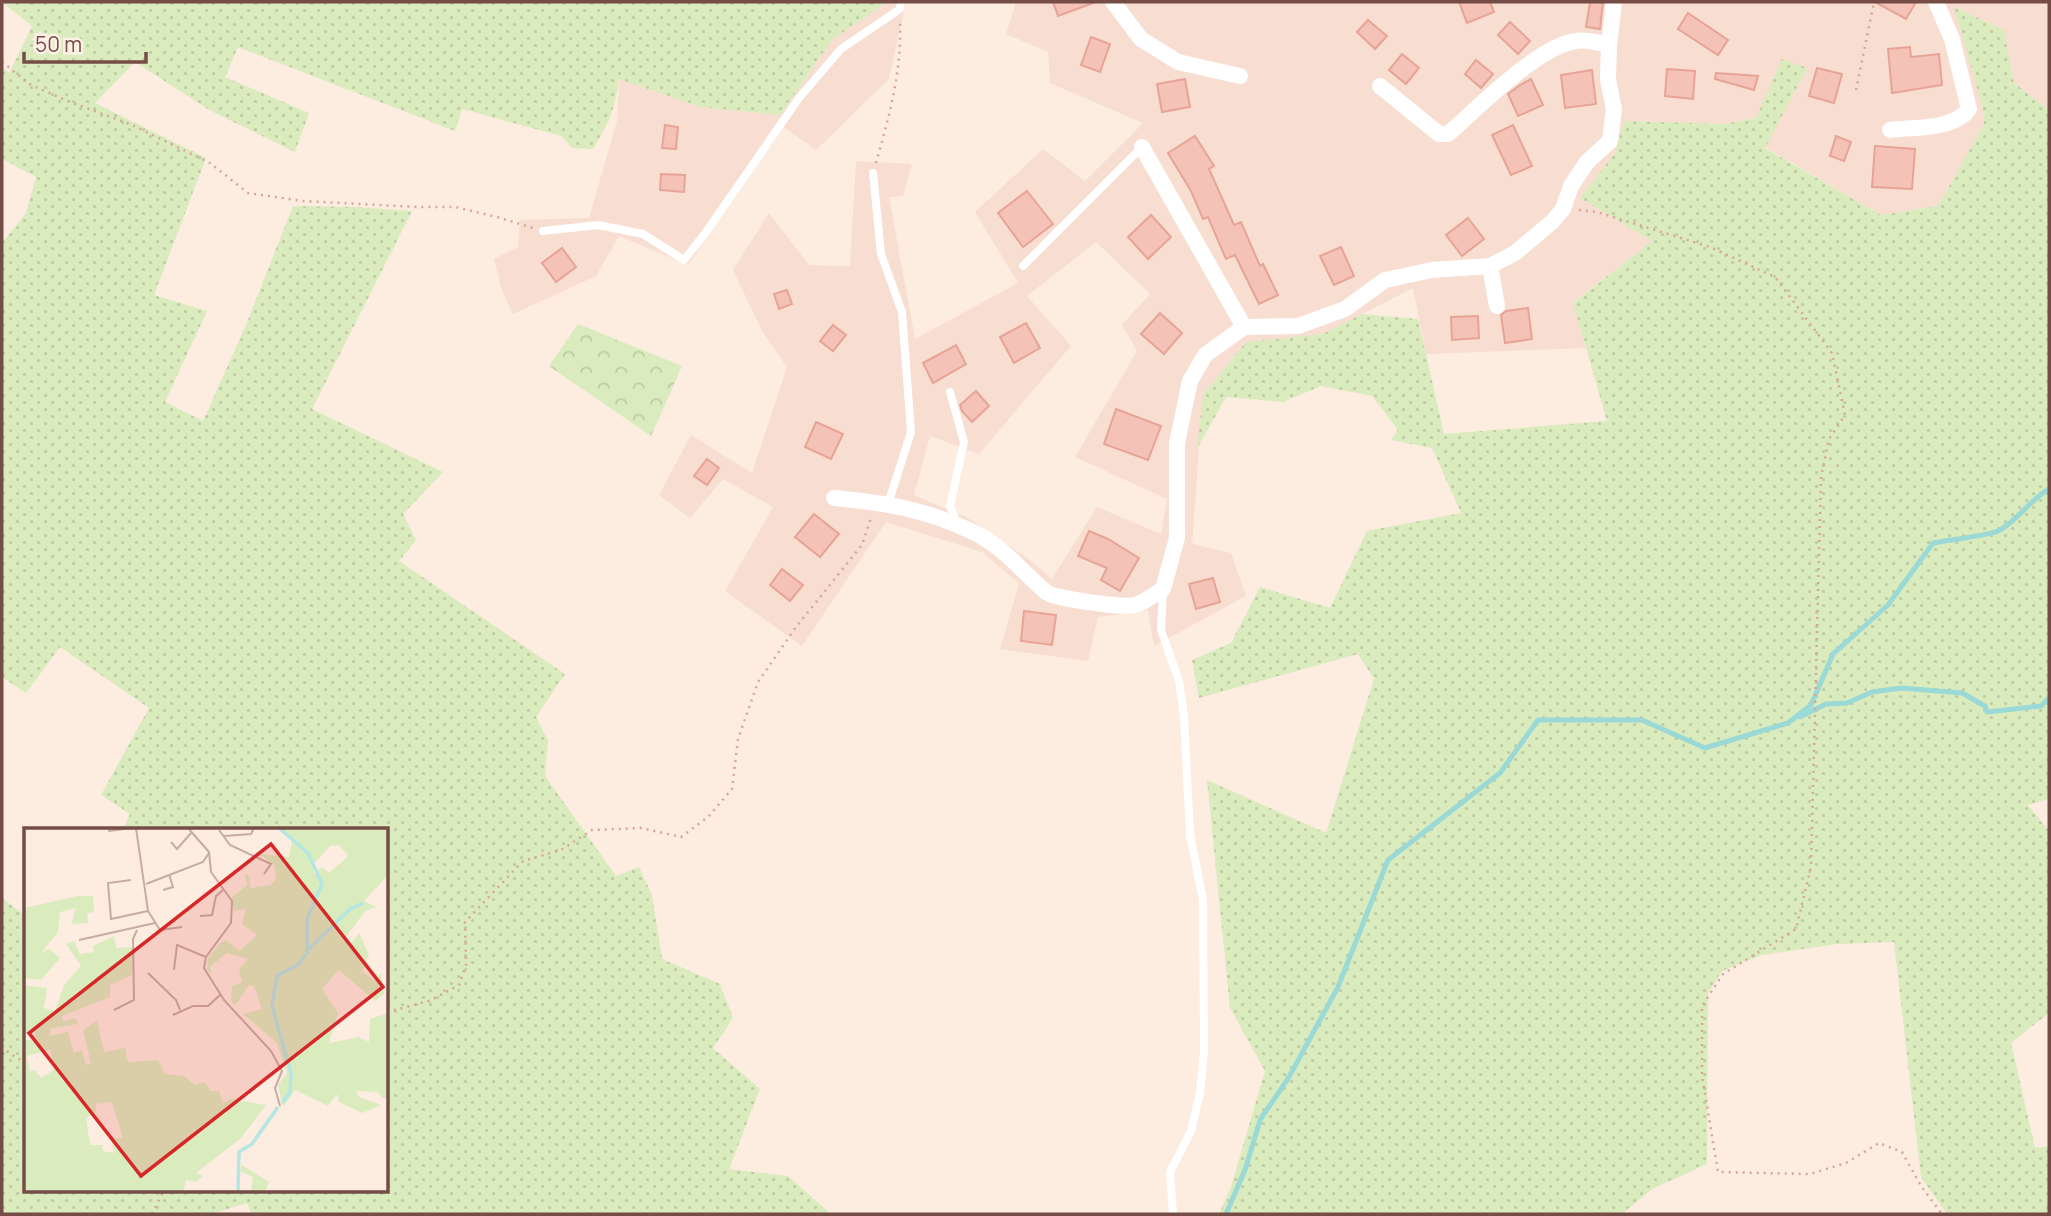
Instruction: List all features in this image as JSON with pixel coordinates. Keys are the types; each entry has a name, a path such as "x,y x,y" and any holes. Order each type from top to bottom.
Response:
{"street":[{"path":"1113,2 1141,38 1178,62 1241,76"},
{"path":"834,498 883,503 924,512 957,525 999,546 1049,595 1093,603 1136,605 1163,589 1177,538 1178,443 1190,381 1205,355 1244,327 1298,326 1345,309 1385,280 1432,270 1490,266 1514,253 1553,221 1563,209 1571,186 1587,162 1610,141 1614,109 1608,80 1609,45 1614,2"},
{"path":"1890,130 1945,123 1963,117 1969,109 1952,39 1936,2"},
{"path":"1380,86 1439,134 1448,134 1521,71 1550,50 1576,40 1609,45"},
{"path":"1142,147 1244,327"},
{"path":"1490,266 1497,306"}],"lane":[{"path":"543,231 598,225 643,234 684,260 783,119 816,78 841,49 900,5"},
{"path":"1023,266 1142,147"},
{"path":"873,173 881,254 902,312 911,432 883,503"},
{"path":"950,392 964,442 950,506 957,525"},
{"path":"1163,589 1161,630 1179,681 1184,716 1189,835 1203,900 1204,1053 1200,1093 1191,1131 1170,1172 1174,1214"}],"path":[{"path":"1856,90 1874,2"},
{"path":"873,173 891,109 901,47 900,5"},
{"path":"2,62 31,85 130,124 210,163 248,193 303,201 455,207 543,231"},
{"path":"1563,209 1597,212 1710,247 1775,277 1832,353 1845,415 1829,439 1821,477 1811,867 1796,929 1723,974 1702,1006 1702,1076 1718,1172 1810,1174 1846,1163 1879,1143 1902,1152 1942,1214"},
{"path":"388,1012 429,1001 459,985 466,965 465,922 523,861 561,850 592,830 641,828 681,836 708,817 732,789 738,739 758,682 796,627 862,545 883,503"},
{"path":"2,1046 24,1062"},
{"path":"152,1214 163,1192"}],"shaded area":[{"path":"887,2 906,2 889,79 816,150 782,126 688,265 619,236 596,276 513,314 502,291 494,259 518,247 520,220 589,218 617,121 619,79 700,107 780,115 832,40"},
{"path":"1016,2 2049,2 2049,110 2014,83 2004,30 1983,109 1984,124 1938,206 1881,215 1765,147 1807,68 1756,118 1725,124 1624,121 1615,153 1580,198 1652,241 1573,302 1586,348 1426,354 1413,288 1323,334 1246,343 1203,395 1192,544 1231,553 1246,596 1154,646 1148,610 1098,617 1088,661 1000,649 1019,583 982,552 886,522 802,646 725,591 773,507 723,479 690,518 659,495 691,435 752,473 787,367 762,331 733,270 769,213 809,265 850,266 856,161 912,164 903,196 889,197 915,339 1018,283 975,212 1043,149 1085,181 1143,123 1050,83 1048,52 1006,34","holes":["1096,242 1150,294 1122,325 1137,351 1075,457 1167,499 1161,534 1097,507 1052,579 1027,558 968,518 914,495 930,436 979,454 1071,346 1027,296"]}],"green space":[{"path":"2,2 887,2 832,40 780,115 700,107 619,79 610,116 593,149 572,148 561,136 462,109 455,131 238,47 225,77 309,113 295,152 211,111 135,62 95,103 206,158 154,295 207,311 165,402 203,421 246,325 293,206 412,211 312,409 443,472 403,514 416,540 399,561 565,674 536,717 548,740 545,776 616,876 639,867 652,895 662,959 720,984 733,1018 713,1048 760,1089 729,1169 788,1176 831,1214 252,1214 247,1203 211,1214 2,1214 2,898 24,914 24,1192 388,1192 388,828 123,828 130,814 101,795 149,708 60,647 26,693 2,677 2,243 26,213 36,177 2,159 2,67 9,73 32,26"},
{"path":"1954,7 2004,30 2014,83 2049,110 2049,799 2028,805 2049,831 2049,1013 2011,1043 2035,1148 2049,1146 2049,1214 1947,1214 1921,1177 1894,942 1837,944 1762,955 1722,971 1708,993 1707,1164 1652,1189 1622,1214 1219,1214 1231,1187 1265,1071 1230,1008 1207,780 1326,833 1374,679 1358,654 1199,698 1192,660 1231,643 1260,587 1330,608 1367,531 1461,513 1432,448 1391,440 1398,430 1372,396 1321,386 1283,402 1226,397 1197,449 1203,395 1246,342 1323,334 1362,314 1418,319 1444,434 1607,421 1573,303 1652,241 1580,198 1615,153 1624,121 1725,124 1756,118 1782,59 1807,68 1765,148 1881,215 1938,206 1984,124 1983,109"},
{"path":"578,324 682,366 651,436 549,366"}],"building":[{"path":"1053,2 1093,2 1093,3 1058,16"},
{"path":"1459,2 1490,2 1494,12 1467,23"},
{"path":"1590,2 1603,2 1600,29 1586,27"},
{"path":"1875,2 1916,2 1906,19"},
{"path":"1688,13 1728,40 1718,55 1678,29"},
{"path":"1368,20 1387,36 1375,49 1357,32"},
{"path":"1510,22 1530,41 1518,54 1498,35"},
{"path":"1091,37 1110,44 1100,72 1081,65"},
{"path":"1910,47 1911,57 1939,54 1942,85 1892,93 1888,49"},
{"path":"1402,54 1419,68 1406,84 1389,70"},
{"path":"1476,60 1493,74 1481,88 1465,74"},
{"path":"1817,68 1842,74 1834,103 1809,96"},
{"path":"1667,69 1695,71 1693,99 1665,96"},
{"path":"1592,70 1596,104 1565,108 1561,75"},
{"path":"1716,73 1758,76 1754,90 1715,79"},
{"path":"1185,79 1190,107 1162,112 1157,84"},
{"path":"1531,79 1543,105 1518,116 1508,94"},
{"path":"665,125 678,127 676,149 662,148"},
{"path":"1513,125 1532,166 1511,175 1492,135"},
{"path":"1195,136 1214,166 1209,169 1234,225 1241,222 1260,266 1263,264 1278,295 1259,304 1235,255 1226,259 1208,217 1203,219 1191,191 1168,153"},
{"path":"1836,136 1851,142 1844,161 1830,156"},
{"path":"1875,146 1915,149 1912,189 1872,187"},
{"path":"661,174 685,175 684,192 660,190"},
{"path":"1027,191 1053,224 1023,247 998,213"},
{"path":"1151,215 1171,237 1148,259 1128,237"},
{"path":"1468,218 1484,239 1462,256 1446,235"},
{"path":"1341,247 1354,276 1334,285 1320,256"},
{"path":"562,248 576,267 556,282 542,263"},
{"path":"787,290 792,304 779,309 774,294"},
{"path":"1528,308 1532,339 1505,343 1501,315 1506,311"},
{"path":"1160,313 1182,333 1164,354 1141,334"},
{"path":"1478,316 1479,338 1452,340 1451,317"},
{"path":"1026,323 1040,348 1014,363 1000,337"},
{"path":"833,325 846,335 833,351 820,341"},
{"path":"956,345 966,364 933,383 923,363"},
{"path":"976,391 989,406 972,422 960,405"},
{"path":"1116,409 1161,426 1148,460 1104,444"},
{"path":"816,422 843,434 831,459 805,447"},
{"path":"707,459 719,468 707,485 694,476"},
{"path":"814,514 839,534 820,557 795,537"},
{"path":"1089,531 1139,558 1120,591 1101,580 1107,568 1078,556"},
{"path":"782,569 803,585 790,601 770,585"},
{"path":"1213,578 1220,602 1196,609 1189,584"},
{"path":"1024,611 1056,615 1052,645 1021,641"}],"waterway":[{"path":"1226,1214 1245,1170 1260,1120 1289,1077 1338,987 1388,860 1500,773 1538,720 1642,720 1705,748 1788,723 1811,705 1833,654 1888,605 1933,543 1998,531 2049,489"},
{"path":"1800,717 1826,704 1847,703 1872,692 1901,688 1962,693 1985,706 1987,712 2041,706 2049,698"}]}
